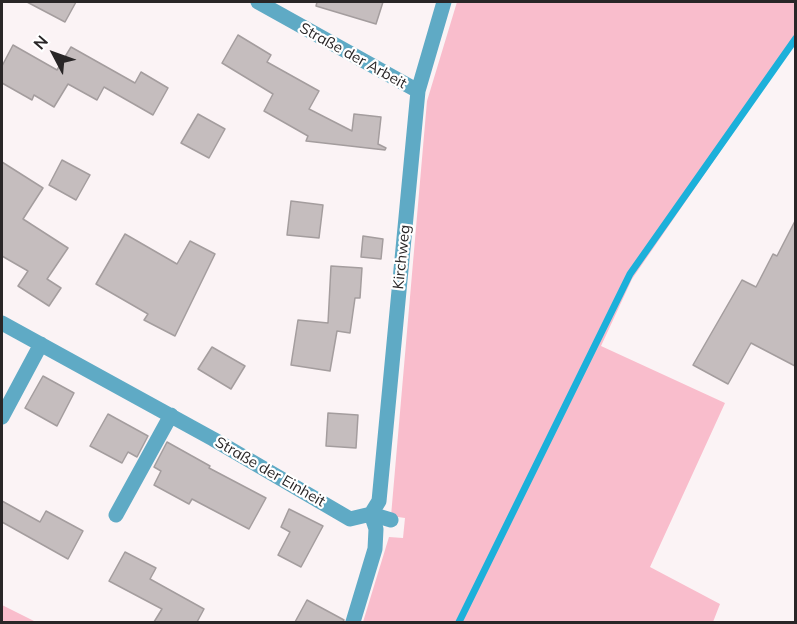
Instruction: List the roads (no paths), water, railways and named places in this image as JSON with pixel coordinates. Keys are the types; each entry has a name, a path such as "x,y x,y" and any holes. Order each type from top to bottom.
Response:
{"street":[{"name":"Straße der Arbeit","path":"258,2 418,91"},
{"name":"Kirchweg","path":"371,514 379,501 418,91 444,2"},
{"name":"Straße der Einheit","path":"2,323 171,415 350,519 371,514 391,520"},
{"path":"2,417 41,344"},
{"path":"116,515 171,415"},
{"path":"352,622 375,549 376,529 371,514"}],"waterway":[{"path":"459,622 630,274 796,38"}]}
